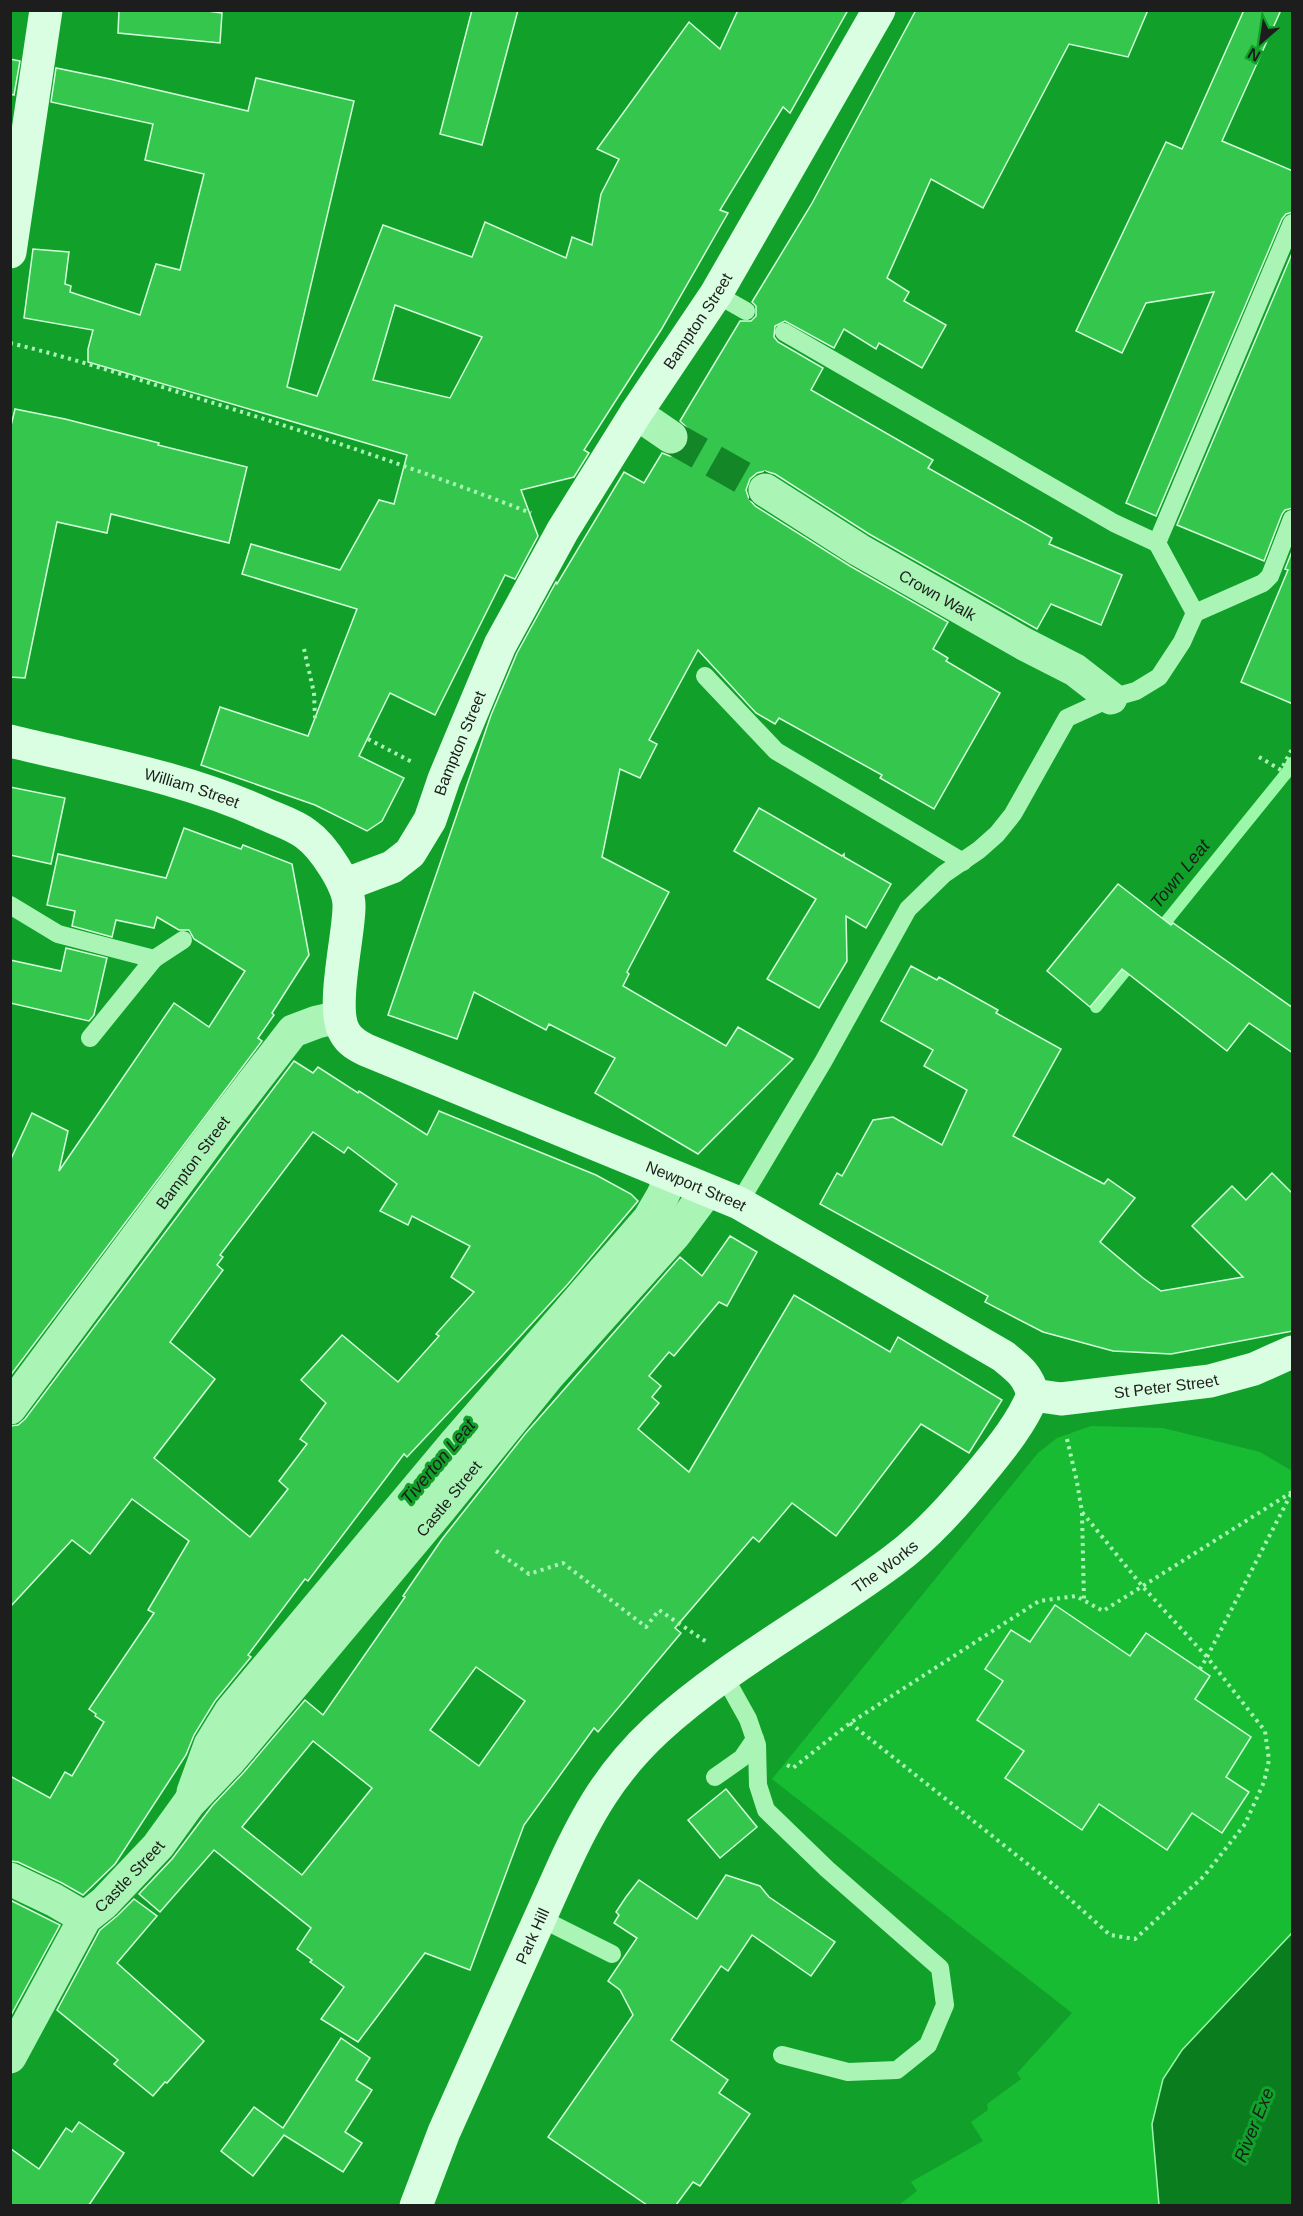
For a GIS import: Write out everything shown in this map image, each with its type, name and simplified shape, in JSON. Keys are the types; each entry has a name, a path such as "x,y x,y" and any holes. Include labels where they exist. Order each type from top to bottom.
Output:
{"street":[{"path":"10,252 46,10"},
{"name":"Bampton Street","path":"344,885 392,867 410,853 430,819 444,778 500,645 563,530 636,413 716,294 879,10"},
{"path":"636,413 671,437"},
{"name":"Crown Walk","path":"765,490 869,556 1024,644 1075,670 1111,698"},
{"name":"William Street","path":"10,741 167,778 242,804 306,833 327,856 344,885"},
{"path":"339,1017 345,933 350,906 344,885"},
{"name":"Bampton Street","path":"10,1408 221,1124 288,1038 294,1031 339,1017"},
{"name":"Newport Street","path":"339,1017 344,1032 351,1041 366,1050 739,1203 1003,1356 1024,1372 1033,1395"},
{"name":"Castle Street","path":"189,1803 210,1745 231,1711 455,1443 649,1219 663,1196 671,1176"},
{"name":"Castle Street","path":"85,1918 104,1903 158,1846 189,1803 230,1760 441,1508 547,1377 675,1234 707,1191"},
{"name":"St Peter Street","path":"1033,1395 1061,1399 1210,1380 1254,1369 1293,1352"},
{"name":"The Works","path":"696,1697 894,1560 925,1533 960,1498 996,1454 1027,1409 1033,1395"},
{"name":"Park Hill","path":"416,2205 444,2132 580,1829 601,1793 622,1765 656,1731 696,1697"},
{"path":"10,1879 85,1918 10,2057"}],"lane":[{"path":"1158,543 1293,224"},
{"path":"716,294 746,311"},
{"path":"784,332 1114,523 1158,543 1195,613"},
{"path":"739,1203 823,1062 908,909 944,874 963,862 997,834 1013,814 1067,718 1111,698 1136,691 1159,677 1182,642 1195,613 1263,583 1270,576 1293,519"},
{"path":"705,676 776,751 963,862"},
{"path":"10,905 58,934 154,959"},
{"path":"90,1038 154,959 183,940"},
{"path":"732,1670 756,1744 758,1785 766,1810 827,1869 940,1968 945,2005 928,2045 897,2070 848,2072 782,2055"},
{"path":"716,1777 742,1758 756,1744"},
{"path":"540,1918 612,1954"}],"path":[{"path":"10,344 55,354 312,433 535,514 563,530"},
{"path":"304,649 314,693 315,718"},
{"path":"368,739 444,778"},
{"path":"1259,757 1281,770 1293,748"},
{"path":"1067,1439 1082,1512 1084,1600"},
{"path":"756,1744 793,1768 850,1723 1039,1601 1076,1596 1103,1611 1293,1492"},
{"path":"1200,1669 1293,1492"},
{"path":"850,1723 1045,1878 1110,1935 1135,1939 1204,1876 1245,1824 1264,1782 1269,1760 1265,1731 1207,1657 1143,1587 1082,1512"},
{"path":"496,1551 530,1574 563,1563 646,1627 659,1610 732,1670"}],"shaded area":[{"path":"1091,1426 1163,1428 1260,1452 1292,1471 1292,1933 1182,2050 1163,2079 1152,2124 1159,2205 899,2205 917,2191 911,2182 983,2141 971,2122 988,2110 987,2104 1021,2079 1017,2073 1072,2013 772,1779 1038,1453 1057,1438"}],"water":[{"name":"River Exe","path":"1292,1933 1292,2205 1159,2205 1152,2124 1163,2079 1182,2050"}],"building":[{"path":"119,10 200,10 222,13 220,43 118,33"},
{"path":"472,10 518,10 482,145 440,134"},
{"path":"738,10 848,10 790,113 783,107 720,210 728,213 661,330 584,450 589,453 574,477 521,490 538,536 515,579 505,575 435,715 390,693 359,756 404,778 382,821 367,831 315,805 201,765 220,707 308,736 357,609 242,574 251,544 340,570 379,500 394,504 407,455 88,362 88,349 93,330 24,318 33,249 69,252 65,284 71,286 70,292 140,315 156,264 180,270 204,174 145,160 153,124 51,102 56,68 248,111 256,78 354,101 287,387 317,396 383,225 472,257 485,222 566,258 572,237 592,245 601,194 619,159 597,149 689,22 720,49","holes":["395,305 482,337 450,398 373,380"]},
{"path":"916,10 1148,10 1128,57 1069,44 983,208 931,179 887,278 909,292 904,301 946,325 922,368 879,343 876,349 844,329 834,348 785,321 775,326 774,337 778,342 823,368 811,390 933,460 928,468 1052,538 1049,544 1122,575 1101,625 1051,604 1037,629 869,534 775,474 765,471 757,473 750,479 746,490 755,506 850,566 948,622 933,649 948,658 946,661 1000,693 934,809 880,778 882,775 779,718 775,724 756,713 698,650 649,740 657,744 640,778 620,769 602,857 669,892 627,972 629,974 623,986 726,1046 738,1027 793,1059 698,1154 595,1093 615,1058 549,1024 546,1030 474,992 457,1039 388,1015 491,715 517,653 556,582 557,584 624,472 644,483 662,453 670,456 679,454 687,447 690,438 688,429 680,421 740,321 751,321 756,316 756,306 752,302 811,205"},
{"path":"1244,10 1281,10 1222,141 1293,171 1293,212 1286,214 1282,219 1156,516 1126,503 1214,292 1146,303 1122,353 1076,331 1166,142 1182,149"},
{"path":"10,59 20,61 14,95 10,94"},
{"path":"1293,251 1293,508 1285,510 1282,514 1264,561 1177,525"},
{"path":"15,409 65,419 247,467 229,543 111,514 107,533 57,522 25,678 10,677 10,430"},
{"path":"1293,549 1293,704 1241,682 1288,570 1285,569"},
{"path":"10,787 65,798 51,864 10,855"},
{"path":"759,808 842,856 844,854 844,857 891,884 866,928 846,916 847,961 819,1008 767,979 816,899 734,851"},
{"path":"184,828 241,849 243,845 292,864 309,955 258,1038 262,1041 10,1376 10,1161 32,1113 68,1131 59,1171 174,1003 209,1027 245,971 194,939 189,930 179,930 157,917 154,928 116,920 112,937 72,926 75,911 47,905 58,854 166,878"},
{"path":"1118,884 1171,925 1173,923 1293,1008 1293,1053 1249,1023 1227,1051 1122,969 1090,1007 1047,971"},
{"path":"66,948 107,958 94,1015 89,1021 10,1003 10,960 61,971"},
{"path":"911,966 937,980 939,977 998,1010 996,1013 1061,1049 1013,1136 1104,1184 1108,1179 1135,1198 1100,1242 1161,1291 1243,1277 1192,1226 1232,1186 1246,1200 1272,1173 1293,1194 1293,1331 1171,1354 1113,1351 1043,1332 985,1302 988,1296 820,1204 837,1173 842,1176 873,1120 893,1117 942,1145 967,1090 924,1066 933,1050 881,1021"},
{"path":"294,1061 313,1073 318,1067 427,1135 439,1111 596,1175 631,1194 638,1201 568,1284 503,1355 407,1457 404,1454 308,1581 305,1579 248,1655 251,1657 215,1701 194,1735 186,1755 115,1864 83,1895 18,1862 10,1861 10,1776 50,1798 65,1772 72,1776 104,1722 89,1709 154,1613 148,1610 189,1541 132,1499 90,1554 72,1540 10,1607 10,1426 18,1425 25,1419","holes":["313,1132 344,1153 348,1147 397,1184 380,1211 408,1225 412,1216 470,1246 451,1277 474,1292 436,1334 439,1336 398,1382 342,1335 301,1380 326,1403 300,1439 307,1444 279,1481 288,1489 250,1537 154,1458 215,1379 170,1342 223,1270 217,1265 223,1257 220,1255"]},
{"path":"730,1236 757,1252 727,1306 719,1302 674,1356 669,1352 649,1376 661,1386 652,1397 659,1403 638,1429 689,1472 794,1295 890,1352 898,1337 1002,1400 969,1453 921,1424 836,1536 792,1503 759,1542 753,1537 675,1628 681,1633 598,1732 594,1728 524,1825 470,1970 425,1953 358,2042 321,2019 344,1987 310,1962 312,1960 297,1949 311,1928 214,1850 160,1912 139,1894 172,1859 212,1806 305,1700 323,1715 405,1597 403,1596 442,1539 525,1434 680,1257 702,1276","holes":["476,1667 525,1701 479,1766 430,1730","313,1741 372,1788 302,1875 242,1827"]},
{"path":"1055,1605 1130,1656 1146,1633 1210,1676 1195,1699 1251,1737 1226,1777 1249,1792 1222,1833 1192,1813 1167,1850 1099,1804 1082,1830 1005,1778 1024,1751 977,1720 1003,1681 985,1669 1011,1630 1030,1642"},
{"path":"726,1789 757,1827 720,1858 688,1820"},
{"path":"726,1875 760,1886 769,1897 835,1942 811,1976 752,1935 728,1971 721,1966 671,2040 728,2080 719,2093 750,2114 700,2186 693,2182 676,2205 647,2205 548,2137 633,2015 620,1990 608,1981 637,1938 614,1923 619,1915 616,1912 626,1897 639,1880 697,1919"},
{"path":"134,1899 157,1916 117,1963 204,2041 153,2096 114,2064 118,2060 57,2010 100,1930"},
{"path":"10,1900 60,1925 10,2017"},
{"path":"341,2038 370,2058 356,2080 372,2090 345,2132 362,2143 343,2172 284,2135 253,2176 221,2151 254,2107 283,2128"},
{"path":"79,2122 124,2153 89,2205 10,2205 11,2149 39,2169 66,2128 72,2132"}],"waterway":[{"name":"Town Leat","path":"1156,934 1288,771 1292,763"},
{"name":"Town Leat","path":"1096,1007 1135,959"}],"tunnel":[{"path":"671,437 765,490"}],"water label":[{"name":"Tiverton Leat","path":"438,1462"}]}
